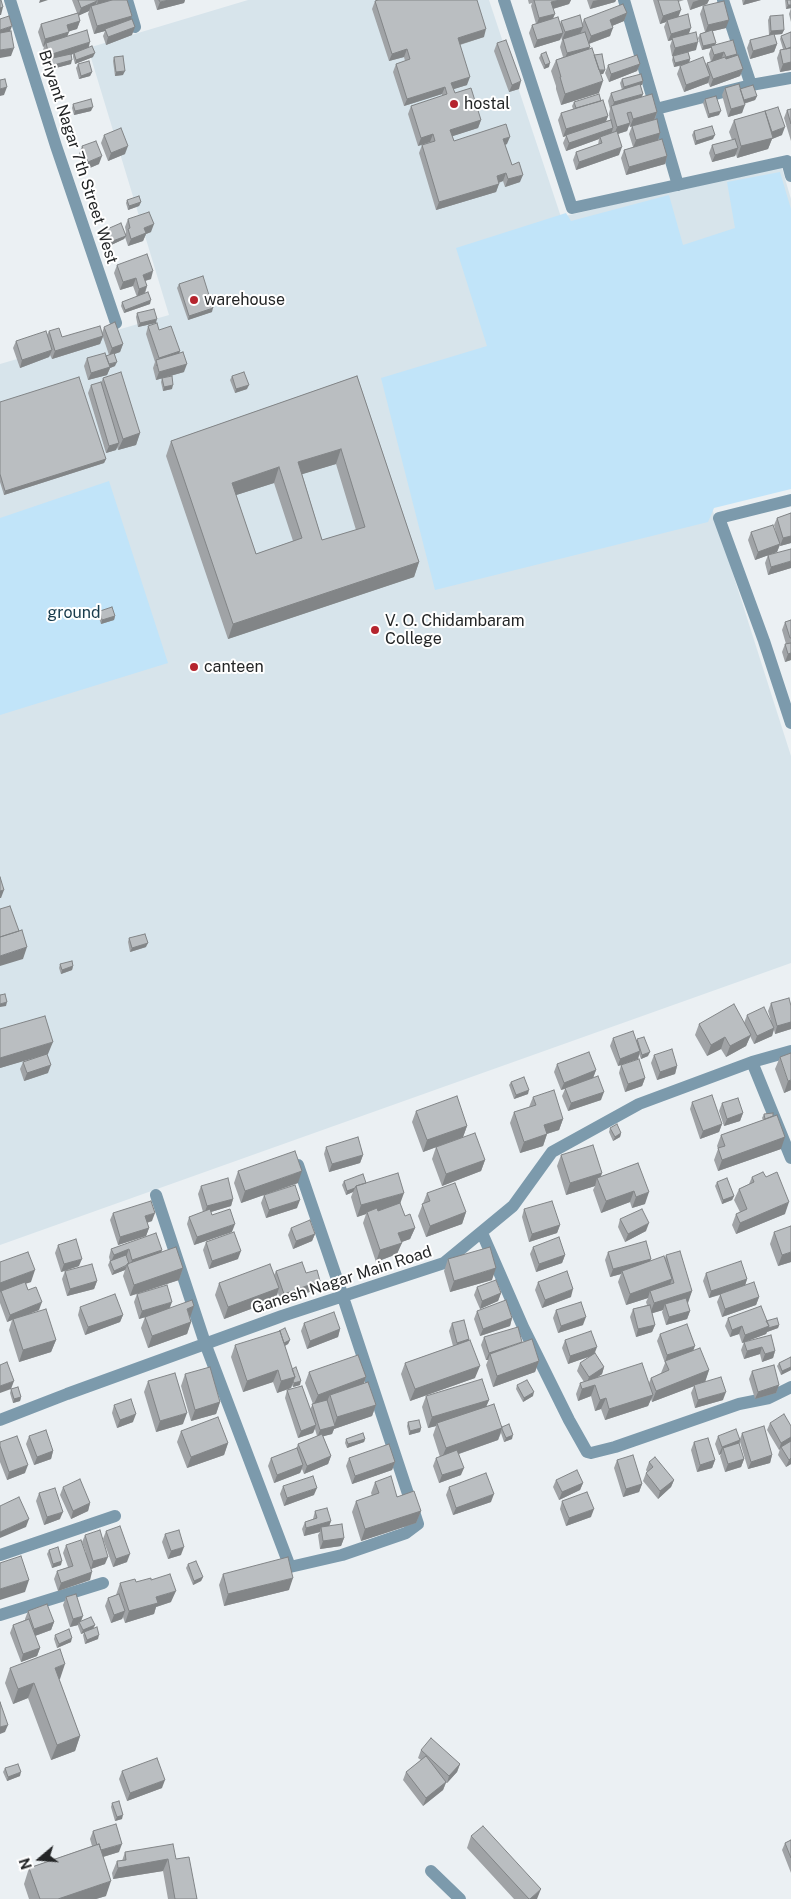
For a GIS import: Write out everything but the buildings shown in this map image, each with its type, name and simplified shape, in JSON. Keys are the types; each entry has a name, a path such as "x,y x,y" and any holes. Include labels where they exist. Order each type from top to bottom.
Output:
{"street":[{"name":"Briyant Nagar 7th Street West","path":"10,0 56,146 116,323"},
{"path":"127,0 135,27"},
{"path":"504,0 572,208 787,161 791,176"},
{"path":"624,0 678,185"},
{"path":"723,0 751,85"},
{"path":"656,109 751,85 791,78"},
{"path":"791,500 719,518 764,641 791,723"},
{"name":"Ganesh Nagar Main Road","path":"0,1420 206,1344 444,1263 513,1206 552,1152 639,1104 752,1062 791,1051"},
{"path":"752,1062 791,1158"},
{"path":"156,1195 206,1344 290,1567 342,1555 406,1533 418,1524 298,1165"},
{"path":"482,1232 523,1327 568,1420 586,1452 591,1453 615,1447 739,1404 769,1398 791,1387"},
{"path":"0,1555 115,1516"},
{"path":"0,1616 103,1583"},
{"path":"432,1871 460,1899"}],"shaded area":[{"name":"V. O. Chidambaram College","path":"248,0 489,0 561,217 781,165 791,199 791,478 711,505 791,756 791,963 0,1245 0,364 169,315 88,48"}],"green space":[{"path":"780,172 791,209 791,489 714,508 708,522 435,590 381,378 487,346 456,248 566,213 571,221 669,195 683,245 735,228 727,182"},
{"name":"ground","path":"109,481 168,663 0,715 0,518"}],"place":[{"name":"hostal","path":"454,104"},
{"name":"warehouse","path":"194,300"},
{"name":"V. O. Chidambaram College","path":"375,630"},
{"name":"canteen","path":"194,667"}]}
